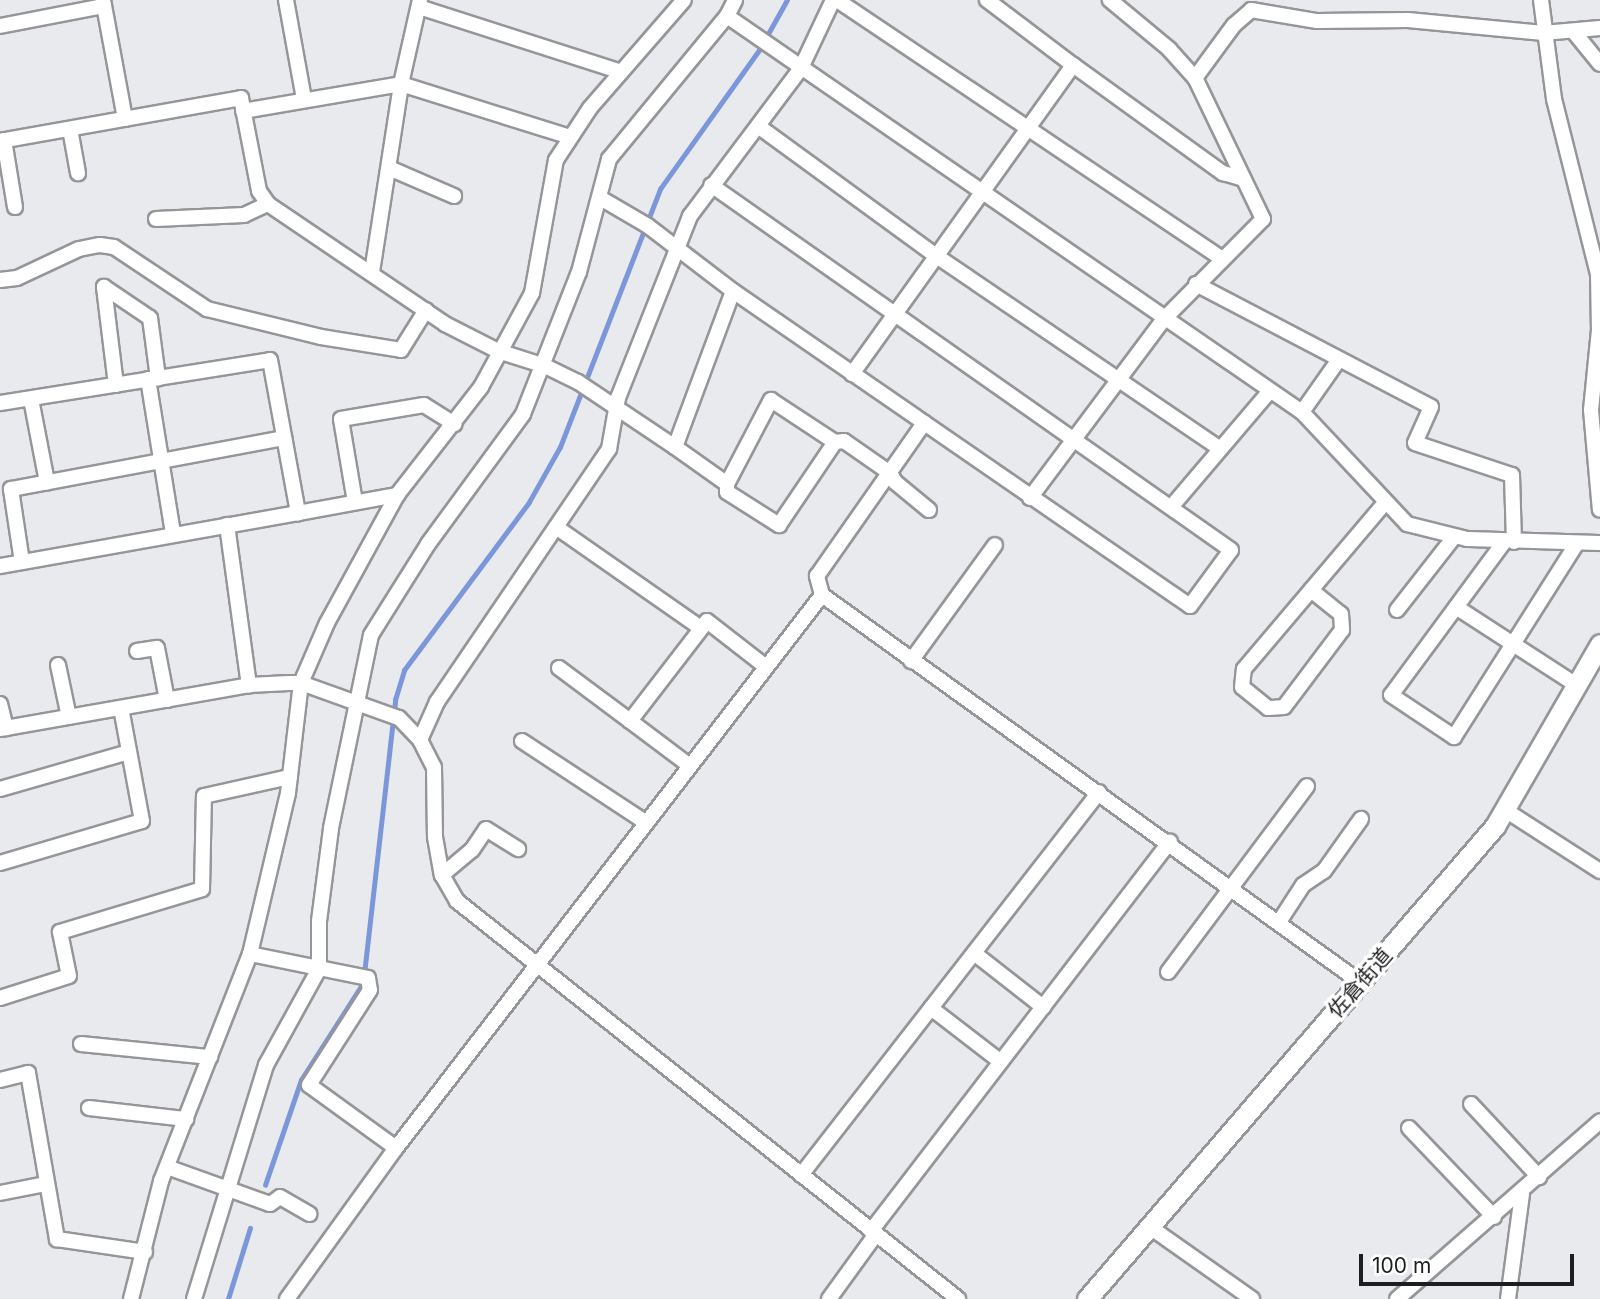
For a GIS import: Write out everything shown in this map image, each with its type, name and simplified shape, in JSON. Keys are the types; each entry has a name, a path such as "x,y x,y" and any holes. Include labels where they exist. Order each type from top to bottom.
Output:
{"main road":[{"name":"佐倉街道","path":"1087,1299 1505,810 1600,644"}],"street":[{"path":"286,0 304,99"},
{"path":"131,1299 167,1167 250,954 290,777 301,683 327,623 397,495 481,387 498,351 532,293 556,160 621,72 684,0"},
{"path":"194,1299 266,1065 319,969 319,921 331,828 371,635 428,544 523,414 545,366 602,198 609,159 727,16 735,0"},
{"path":"420,740 437,702 609,449 616,408 677,247 710,185 758,127 801,68 835,0 1031,128 1222,258"},
{"path":"987,0 1223,173 1241,178"},
{"path":"1030,498 1117,378 1163,320 1263,219 1195,78 1168,49 1110,0"},
{"path":"1238,0 1251,10 1317,21 1408,20 1544,33 1600,29"},
{"path":"1541,0 1544,33 1564,146 1598,274 1599,330 1591,410 1600,510"},
{"path":"0,26 104,3 125,118"},
{"path":"372,272 401,84 420,4 621,72"},
{"path":"1195,78 1234,25 1251,10"},
{"path":"727,16 1163,320 1303,412 1407,524 1454,537 1576,545 1600,543"},
{"path":"1574,32 1600,64"},
{"path":"852,374 892,313 1031,128 1073,65"},
{"path":"243,111 401,84 570,138"},
{"path":"15,207 2,141 241,98 259,191 268,204 426,310 498,351 545,366 583,386 727,484"},
{"path":"758,127 935,254 1219,448"},
{"path":"70,129 78,173"},
{"path":"389,168 454,196"},
{"path":"602,198 644,223 733,291 1190,606 1231,550 1172,506 710,185"},
{"path":"156,219 244,215 268,204"},
{"path":"0,280 17,278 79,249 100,245 114,247 207,309 321,337 401,350 426,310"},
{"path":"1196,284 1338,361 1431,407 1415,443 1512,475 1509,542 1456,607 1391,695 1454,737 1576,545"},
{"path":"116,385 104,287 150,318 161,459 173,534"},
{"path":"675,447 733,291"},
{"path":"0,402 270,360 298,513"},
{"path":"1303,412 1338,361"},
{"path":"1172,506 1270,391"},
{"path":"31,399 47,482"},
{"path":"835,442 779,525 727,492 727,484 771,400 835,442 844,442 890,473 894,482 929,510"},
{"path":"355,502 341,419 424,405 454,424"},
{"path":"924,424 817,576 822,595 1232,886 1360,982"},
{"path":"22,562 11,489 284,438"},
{"path":"0,566 397,495"},
{"path":"1311,590 1341,614 1342,630 1284,707 1268,708 1242,687 1244,669 1311,590 1385,503"},
{"path":"227,525 249,685"},
{"path":"556,527 701,628"},
{"path":"1397,610 1454,537"},
{"path":"912,661 995,545"},
{"path":"287,1299 396,1149 822,595"},
{"path":"1456,607 1578,686"},
{"path":"630,720 707,621 766,667"},
{"path":"137,651 157,648 167,700"},
{"path":"58,665 69,717"},
{"path":"559,668 690,766"},
{"path":"0,704 3,729 249,685 301,683 357,706 394,715 420,740 434,767 435,837 442,875 457,901 536,968 958,1299"},
{"path":"0,863 142,821 121,708"},
{"path":"522,741 647,823"},
{"path":"0,789 129,752"},
{"path":"0,998 69,976 60,932 202,890 204,796 290,777"},
{"path":"1168,972 1307,786"},
{"path":"801,1175 1099,792"},
{"path":"1505,810 1600,872"},
{"path":"1279,922 1303,885 1324,871 1361,819"},
{"path":"442,875 472,850 486,829 518,849"},
{"path":"829,1299 874,1232 1170,842"},
{"path":"974,953 1043,1007"},
{"path":"250,954 364,977 370,990 309,1085 396,1149"},
{"path":"931,1008 1001,1062"},
{"path":"81,1044 210,1057"},
{"path":"0,1080 28,1073 57,1239 145,1252"},
{"path":"1471,1104 1539,1177"},
{"path":"89,1108 186,1119"},
{"path":"1397,1299 1522,1194 1600,1121"},
{"path":"1409,1128 1494,1217"},
{"path":"167,1167 270,1204 280,1197 310,1214"},
{"path":"0,1192 46,1184"},
{"path":"1508,1299 1522,1194"},
{"path":"1150,1227 1252,1299"}],"waterway":[{"path":"364,974 395,700 404,670 529,502 560,447 660,189 759,50 787,0"},
{"path":"265,1185 301,1080 363,983"},
{"path":"228,1299 250,1228"}]}
